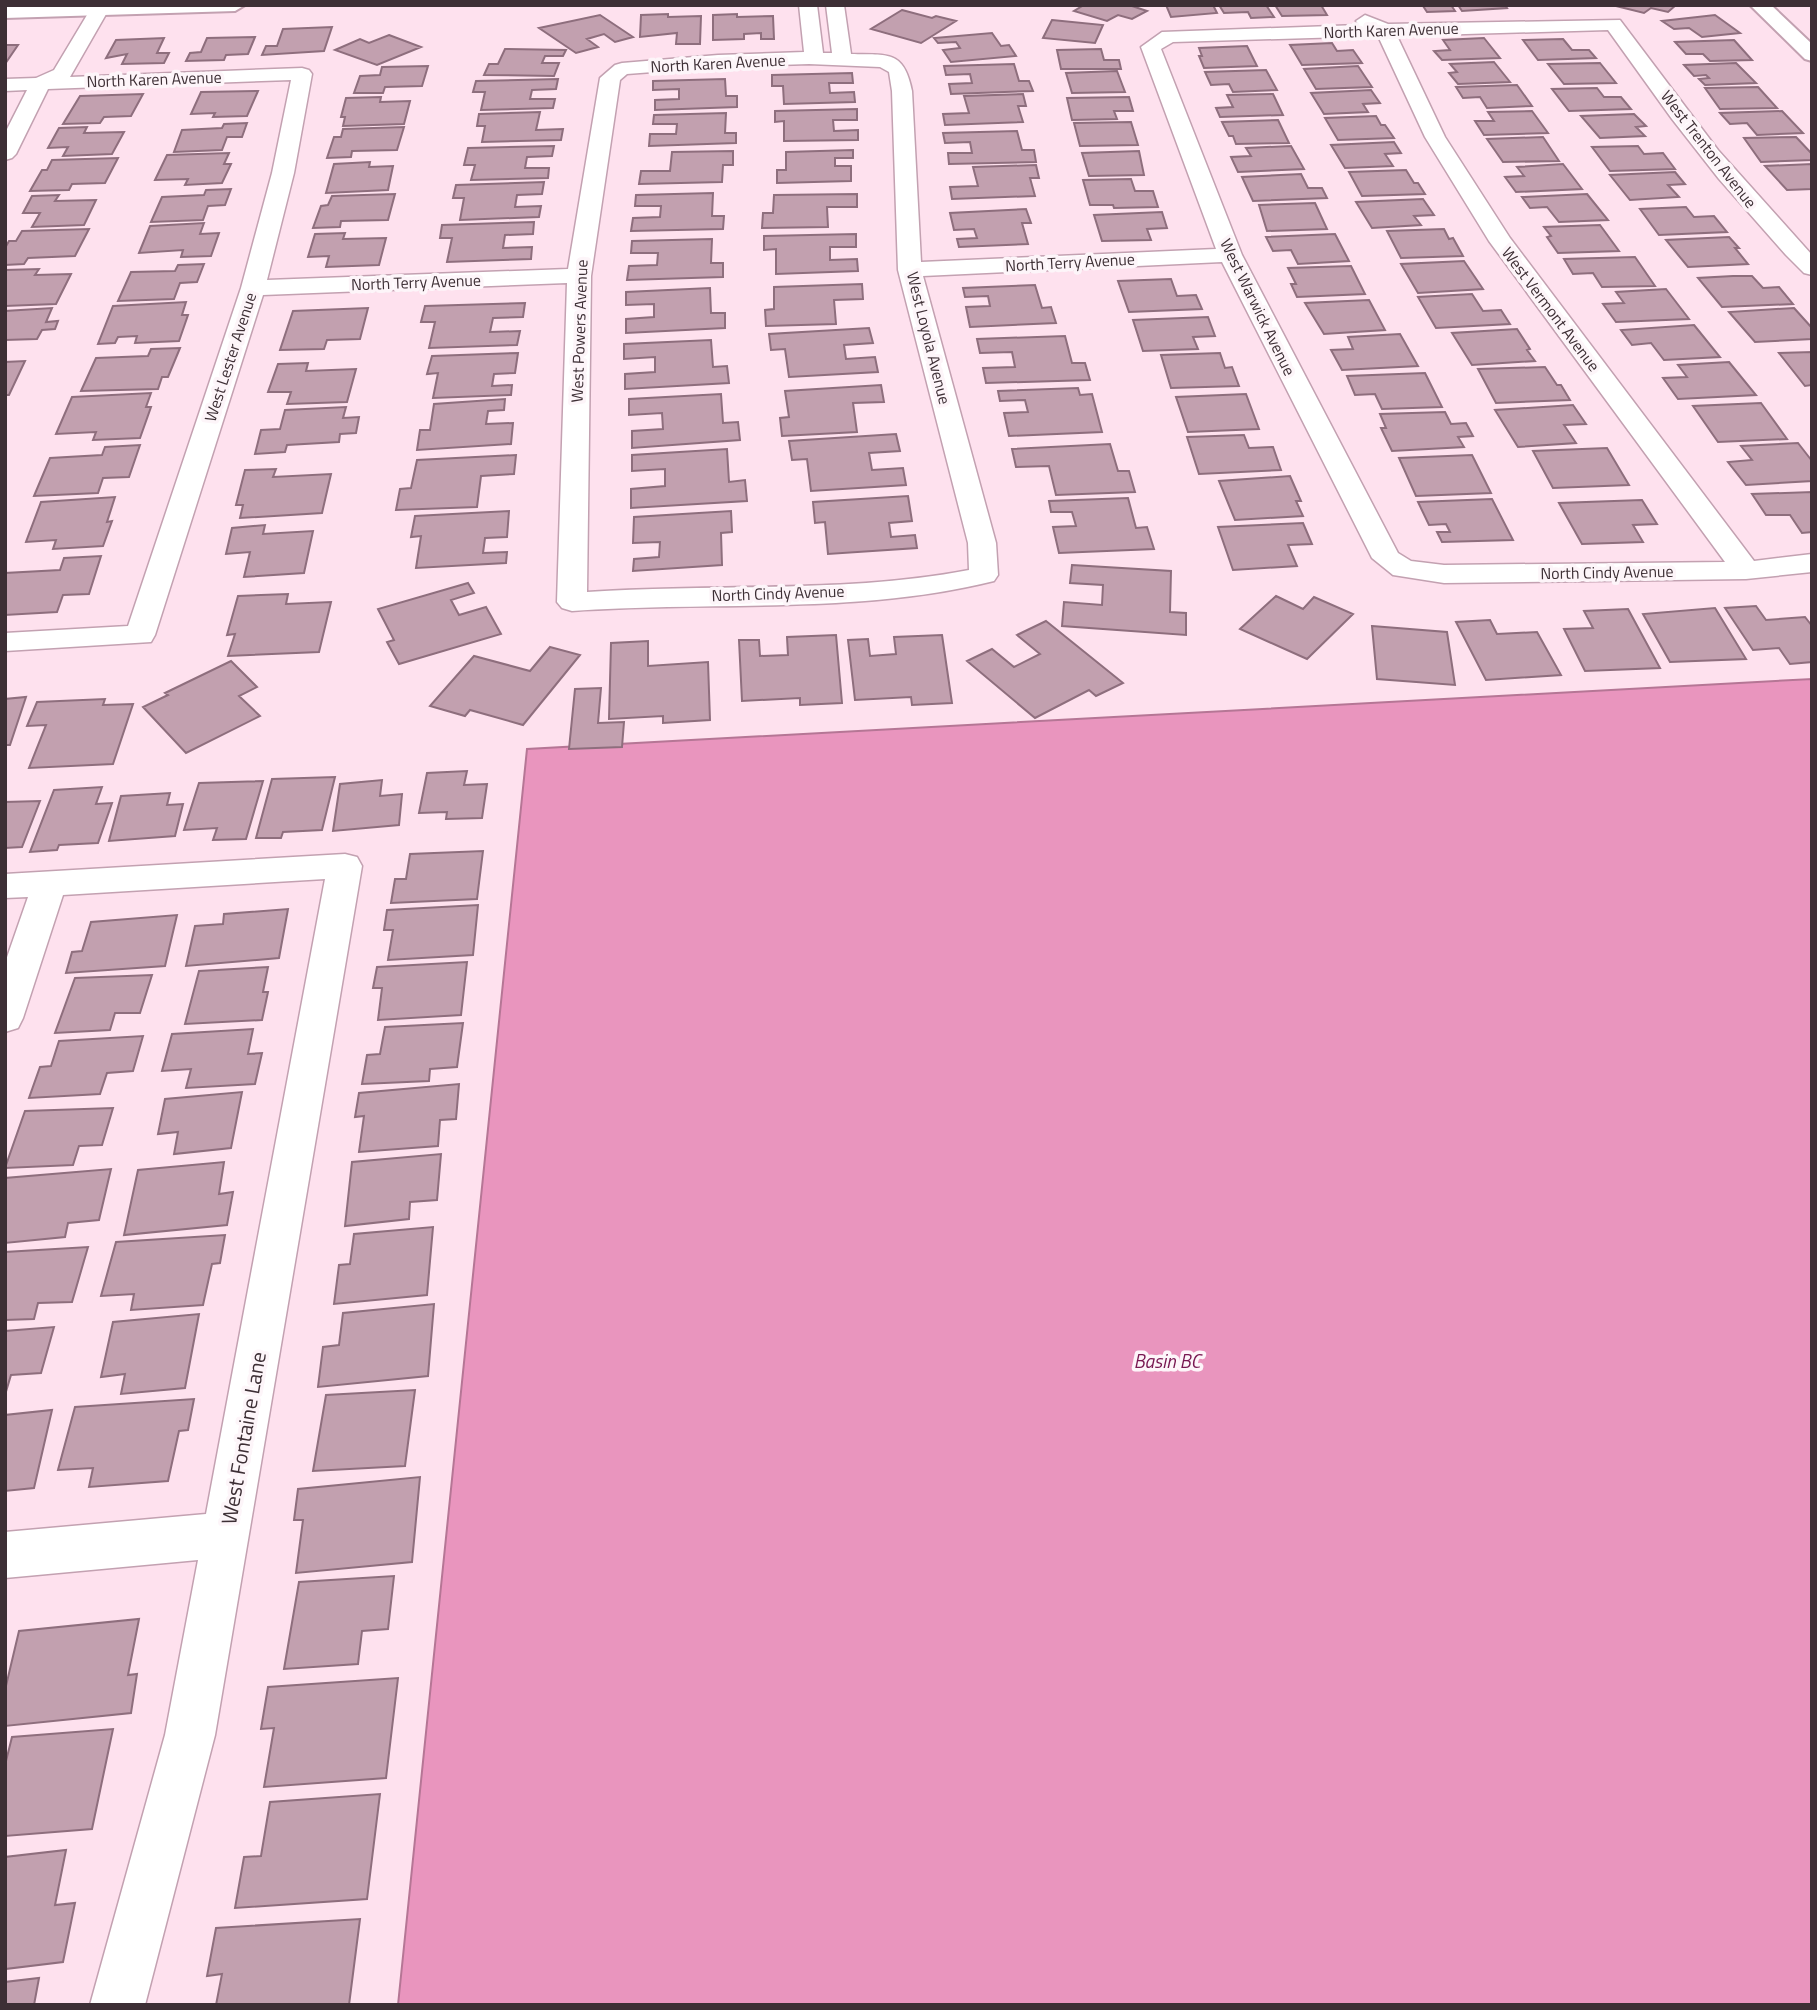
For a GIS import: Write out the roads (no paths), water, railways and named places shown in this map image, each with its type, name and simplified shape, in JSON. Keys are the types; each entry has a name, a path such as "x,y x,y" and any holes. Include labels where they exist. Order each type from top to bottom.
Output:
{"street":[{"path":"16,10 235,5"},
{"path":"808,5 814,58"},
{"path":"835,5 842,59"},
{"path":"1354,5 1364,21 1386,21"},
{"path":"1760,5 1812,55"},
{"path":"5,154 41,73 62,74 100,9"},
{"path":"60,31 72,10"},
{"name":"North Karen Avenue","path":"1169,36 1386,21 1613,24"},
{"name":"West Vermont Avenue","path":"1386,21 1434,138 1500,241 1746,570"},
{"name":"West Trenton Avenue","path":"1613,24 1628,40 1679,114 1766,223 1812,268"},
{"name":"West Warwick Avenue","path":"1169,36 1151,47 1230,255 1385,558 1403,569"},
{"name":"North Karen Avenue","path":"622,69 718,61 814,58 885,61"},
{"name":"West Loyola Avenue","path":"885,61 898,69 902,91 911,270 982,543 984,575"},
{"name":"West Powers Avenue","path":"572,602 579,276 610,78 622,69"},
{"name":"North Karen Avenue","path":"5,85 41,73 302,74"},
{"name":"West Lester Avenue","path":"5,642 140,635 253,288 282,173 302,74"},
{"name":"North Terry Avenue","path":"911,270 1230,255"},
{"name":"North Terry Avenue","path":"253,288 579,276"},
{"name":"North Cindy Avenue","path":"1403,569 1444,574 1746,570 1812,563"},
{"name":"North Cindy Avenue","path":"572,602 648,596 784,595 889,589 942,585 984,575"},
{"name":"West Fontaine Lane","path":"50,883 345,866 190,1735 117,2005"},
{"path":"5,886 50,883 5,1018"},
{"path":"5,1555 226,1535"}],"water":[{"name":"Basin BC","path":"1812,679 1812,2005 398,2005 527,749"}]}
